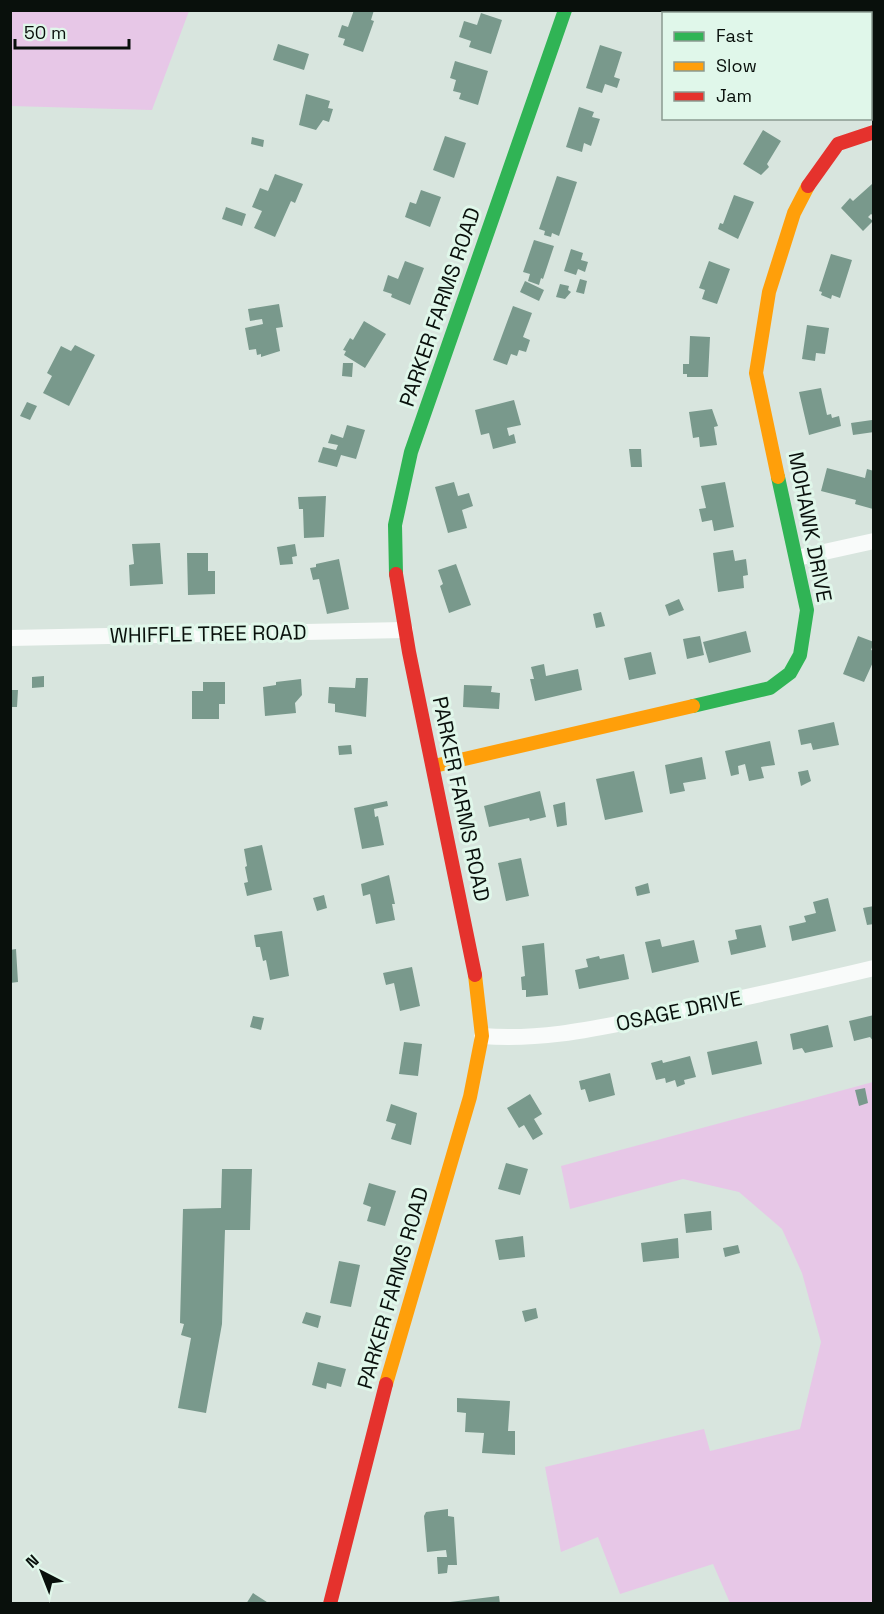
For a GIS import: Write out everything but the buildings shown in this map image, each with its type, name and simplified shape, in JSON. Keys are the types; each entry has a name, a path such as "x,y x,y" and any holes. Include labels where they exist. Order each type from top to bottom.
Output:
{"street":[{"name":"PARKER FARMS ROAD","path":"330,1604 387,1378 470,1097 482,1036 476,981 405,630 394,547 395,525 405,474 565,10"},
{"name":"MOHAWK DRIVE","path":"434,766 770,688 790,677 804,645 807,610 756,373 769,292 794,213 813,176 838,144 873,132"},
{"path":"797,558 873,541"},
{"name":"WHIFFLE TREE ROAD","path":"10,638 405,630"},
{"name":"OSAGE DRIVE","path":"482,1036 530,1039 564,1035 751,997 873,968"}],"shaded area":[{"path":"11,10 189,11 152,110 11,106"},
{"path":"873,1082 873,1603 730,1603 713,1564 620,1594 598,1537 561,1552 545,1467 704,1429 710,1451 800,1429 821,1342 802,1273 782,1229 739,1192 683,1179 570,1209 561,1166"}],"traffic: fast":[{"path":"396,574 395,525 411,452 565,10"},
{"path":"693,706 770,688 790,673 800,655 807,610 778,477"}],"traffic: slow":[{"path":"778,477 756,373 769,292 794,213 808,186"},
{"path":"434,766 693,706"},
{"path":"386,1384 470,1097 482,1036 475,975"}],"traffic: jam":[{"path":"808,186 838,144 874,132"},
{"path":"396,574 409,652 475,975"},
{"path":"330,1604 386,1384"}]}
